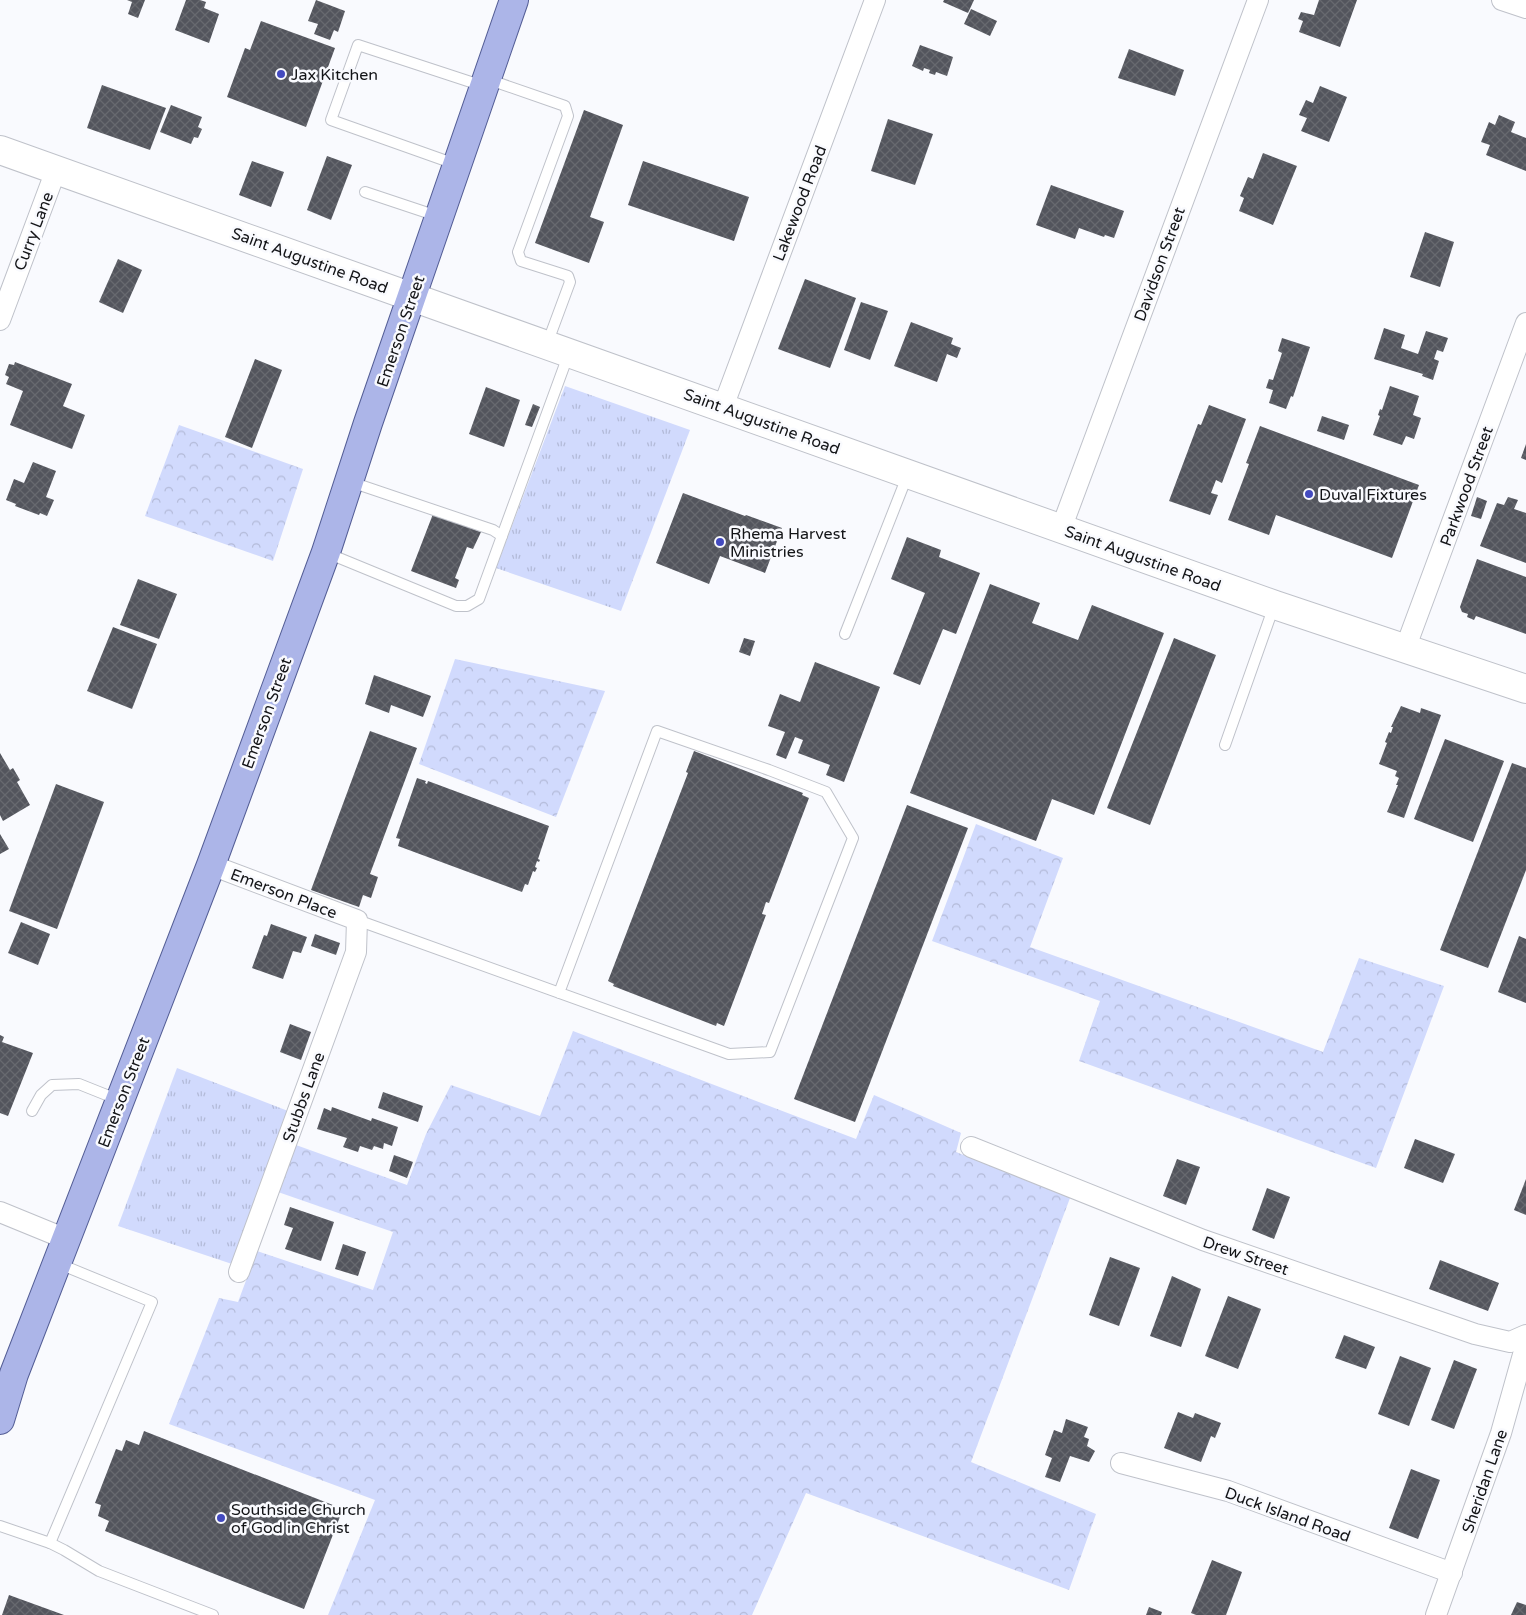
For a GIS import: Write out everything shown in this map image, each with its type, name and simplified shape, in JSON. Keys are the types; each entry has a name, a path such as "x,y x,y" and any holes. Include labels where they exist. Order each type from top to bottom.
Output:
{"main road":[{"name":"Emerson Street","path":"0,1420 14,1374 211,865 326,552 514,0"},
{"name":"Saint Augustine Road","path":"0,150 1274,605 1526,688"}],"street":[{"name":"Lakewood Road","path":"723,407 875,0"},
{"name":"Davidson Street","path":"1061,529 1258,0"},
{"path":"1502,0 1526,8"},
{"name":"Curry Lane","path":"0,320 56,170"},
{"name":"Parkwood Street","path":"1405,649 1526,323"},
{"name":"Emerson Place","path":"211,865 357,920"},
{"name":"Stubbs Lane","path":"239,1272 356,952 357,920"},
{"name":"Drew Street","path":"971,1147 1203,1240 1475,1334 1510,1342 1526,1335"},
{"path":"0,1212 62,1251"},
{"name":"Sheridan Lane","path":"1436,1615 1501,1433 1526,1344"},
{"name":"Duck Island Road","path":"1121,1463 1228,1491 1452,1573"}],"lane":[{"path":"326,552 456,606 467,606 479,599 502,536 558,349 570,282 568,276 522,261 518,252 568,116 565,106 358,45 331,120 457,165"},
{"path":"364,192 439,217"},
{"path":"845,634 908,474"},
{"path":"349,481 493,530 502,536"},
{"path":"1225,745 1274,605"},
{"path":"357,920 559,993 729,1054 770,1052 853,838 826,792 657,731 559,993"},
{"path":"32,1111 41,1095 52,1085 78,1084 120,1100"},
{"path":"50,1543 152,1302 62,1251"},
{"path":"0,1526 50,1543 99,1571 213,1615"}],"green space":[{"path":"565,386 690,430 621,611 496,568"},
{"path":"179,425 303,469 273,561 145,516"},
{"path":"455,659 605,691 556,817 419,764"},
{"path":"976,824 1063,858 1030,947 1323,1052 1359,958 1444,986 1376,1168 1079,1061 1100,1001 932,941"},
{"path":"573,1031 856,1139 874,1095 961,1133 956,1152 1070,1198 971,1462 1096,1514 1069,1590 806,1493 752,1615 328,1615 375,1500 169,1424 219,1298 238,1302 257,1251 373,1290 393,1232 278,1192 296,1145 407,1185 426,1134 451,1085 540,1116"},
{"path":"177,1068 288,1111 232,1264 118,1226"}],"building":[{"path":"127,0 145,0 138,18 128,14 132,2"},
{"path":"186,0 206,2 204,8 219,14 209,43 175,30"},
{"path":"316,0 345,11 338,32 334,30 330,40 314,34 318,24 308,21"},
{"path":"944,0 974,0 968,13 943,2"},
{"path":"1319,0 1357,0 1340,47 1299,32 1303,21 1298,19 1301,12 1314,15"},
{"path":"971,9 997,21 990,36 964,24"},
{"name":"Jax Kitchen","path":"261,21 335,48 306,127 227,97 245,48 250,50"},
{"path":"920,45 953,57 947,76 936,72 935,75 929,73 930,70 924,68 923,71 912,66"},
{"path":"1129,49 1184,70 1175,96 1118,78"},
{"path":"102,85 166,108 150,150 87,128"},
{"path":"1320,86 1347,97 1329,142 1301,131 1307,118 1299,115 1306,100 1313,103"},
{"path":"171,105 202,117 198,127 202,129 198,138 194,137 191,144 160,132"},
{"path":"584,110 623,125 590,217 604,222 589,263 535,243"},
{"path":"1499,115 1515,122 1511,132 1526,138 1526,171 1486,155 1490,145 1481,142 1489,122 1495,125"},
{"path":"888,119 933,134 915,185 871,171"},
{"path":"1263,153 1297,166 1273,225 1239,211 1244,198 1240,196 1248,177 1253,179"},
{"path":"327,156 352,165 331,220 307,210"},
{"path":"252,161 284,172 271,207 239,195"},
{"path":"643,161 749,197 734,241 628,205"},
{"path":"1051,185 1124,211 1114,238 1105,235 1104,237 1079,228 1075,239 1036,225"},
{"path":"1425,232 1454,242 1440,287 1410,277"},
{"path":"118,259 142,270 123,313 99,302"},
{"path":"805,279 856,298 830,368 778,349"},
{"path":"861,302 888,311 870,360 844,350"},
{"path":"911,322 953,338 951,344 961,348 957,358 947,354 937,382 894,366"},
{"path":"1384,328 1405,335 1401,348 1418,354 1426,331 1448,338 1443,352 1437,350 1434,359 1439,361 1433,380 1422,376 1423,374 1374,359"},
{"path":"1282,338 1310,347 1293,397 1291,396 1286,409 1269,403 1273,390 1266,388 1269,379 1273,380 1282,353 1278,351"},
{"path":"255,359 282,370 252,448 225,437"},
{"path":"15,362 72,384 63,406 85,415 72,449 10,425 23,391 6,384 9,377 5,375 9,364 14,365"},
{"path":"1390,386 1419,396 1413,415 1421,418 1414,439 1406,436 1402,445 1373,435 1380,416 1378,415 1380,409 1382,410"},
{"path":"486,387 520,400 504,447 469,434"},
{"path":"533,404 540,407 532,427 525,425"},
{"path":"1209,405 1246,419 1222,483 1216,480 1211,493 1218,495 1210,515 1169,501 1198,424 1201,425"},
{"path":"1322,416 1349,425 1344,440 1317,431"},
{"path":"1260,426 1419,485 1392,558 1276,515 1269,535 1228,520 1249,464 1246,463"},
{"path":"1526,444 1526,460 1521,458"},
{"path":"33,462 56,471 46,497 54,500 47,516 15,506 16,504 6,500 14,479 24,483"},
{"name":"Rhema Harvest Ministries","path":"683,493 782,528 765,573 720,556 709,584 656,563"},
{"path":"1477,497 1487,501 1481,519 1471,516"},
{"path":"1508,497 1518,500 1514,509 1526,513 1526,563 1480,546 1497,503 1504,505"},
{"path":"433,514 481,532 473,549 467,547 455,578 459,580 456,588 411,571"},
{"path":"907,537 941,550 939,557 980,573 956,634 943,629 920,685 893,674 925,593 891,579"},
{"path":"1477,559 1526,577 1526,634 1476,616 1474,620 1467,617 1468,614 1462,612 1460,607"},
{"path":"138,579 177,594 159,639 120,625"},
{"path":"990,584 1040,603 1032,623 1078,640 1092,605 1164,633 1094,815 1052,799 1036,841 910,793"},
{"path":"113,627 157,644 132,709 87,691"},
{"path":"744,638 755,641 750,656 739,652"},
{"path":"1174,638 1216,655 1150,825 1107,808"},
{"path":"815,662 880,687 844,782 826,775 830,765 798,753 803,740 795,737 786,759 776,755 785,732 768,726 780,694 800,702"},
{"path":"374,675 431,696 423,717 391,705 389,713 365,704"},
{"path":"1401,706 1420,713 1421,708 1441,715 1404,818 1387,812 1398,785 1396,785 1399,778 1395,776 1397,771 1379,764 1387,743 1385,742 1389,732 1391,733 1393,727 1391,727"},
{"path":"370,731 417,748 370,874 378,877 371,898 363,895 359,907 311,890"},
{"path":"1445,739 1504,761 1473,842 1414,819"},
{"path":"694,751 803,793 802,795 809,798 769,903 766,902 762,914 766,915 724,1026 717,1023 716,1026 613,986 614,984 608,981 688,773 686,772"},
{"path":"0,753 10,770 13,768 20,780 17,782 30,805 3,821 0,815"},
{"path":"1512,763 1526,768 1526,870 1488,968 1440,950"},
{"path":"417,778 426,781 425,783 427,784 428,781 549,826 538,859 540,860 539,862 537,861 535,867 537,868 535,872 533,871 528,885 525,884 522,892 398,846 400,839 396,838"},
{"path":"56,784 104,802 57,929 9,911"},
{"path":"907,805 968,828 855,1122 794,1099"},
{"path":"0,834 9,849 0,854"},
{"path":"21,922 50,934 38,965 8,953"},
{"path":"271,924 307,937 301,953 293,951 283,979 252,968 264,935 267,936"},
{"path":"315,934 340,943 336,955 311,946"},
{"path":"1519,936 1526,939 1526,1003 1498,992"},
{"path":"290,1024 311,1032 301,1060 280,1052"},
{"path":"0,1035 4,1037 2,1042 33,1053 8,1116 0,1113"},
{"path":"383,1092 423,1106 418,1122 378,1108"},
{"path":"332,1107 371,1121 372,1118 398,1127 392,1146 384,1143 383,1149 374,1146 372,1150 360,1146 358,1152 343,1147 347,1138 317,1129 324,1108 331,1111"},
{"path":"1415,1139 1455,1154 1443,1183 1404,1168"},
{"path":"394,1155 413,1162 407,1178 389,1171"},
{"path":"1177,1159 1200,1167 1186,1205 1163,1196"},
{"path":"1526,1179 1526,1215 1514,1210"},
{"path":"1267,1188 1290,1197 1274,1239 1252,1230"},
{"path":"290,1207 334,1222 321,1261 285,1249 293,1228 284,1225"},
{"path":"343,1244 366,1252 358,1276 335,1269"},
{"path":"1110,1257 1140,1268 1119,1326 1089,1315"},
{"path":"1440,1260 1499,1283 1488,1311 1429,1289"},
{"path":"1172,1276 1201,1289 1181,1347 1150,1336"},
{"path":"1228,1296 1261,1309 1238,1369 1205,1356"},
{"path":"1344,1335 1375,1347 1366,1369 1335,1358"},
{"path":"1400,1356 1431,1368 1409,1426 1378,1414"},
{"path":"1454,1360 1477,1369 1454,1429 1431,1420"},
{"path":"1178,1412 1193,1418 1195,1413 1221,1423 1215,1438 1211,1436 1201,1462 1164,1448"},
{"path":"1066,1419 1088,1427 1084,1437 1089,1439 1087,1446 1095,1451 1089,1462 1070,1456 1060,1482 1045,1477 1052,1458 1045,1455 1054,1430 1062,1433"},
{"name":"Southside Church of God in Christ","path":"144,1431 343,1509 304,1609 105,1531 109,1521 98,1516 101,1505 95,1503 116,1449 122,1451 126,1440 139,1445"},
{"path":"1411,1469 1440,1480 1418,1539 1389,1528"},
{"path":"1212,1560 1242,1572 1226,1615 1196,1615 1191,1613"},
{"path":"9,1595 64,1615 2,1615"},
{"path":"1517,1602 1526,1605 1526,1615 1511,1615"},
{"path":"1149,1607 1162,1612 1161,1615 1146,1615"}],"place":[{"name":"Jax Kitchen","path":"281,74"},
{"name":"Duval Fixtures","path":"1309,494"},
{"name":"Rhema Harvest Ministries","path":"720,542"},
{"name":"Southside Church of God in Christ","path":"221,1518"}]}
